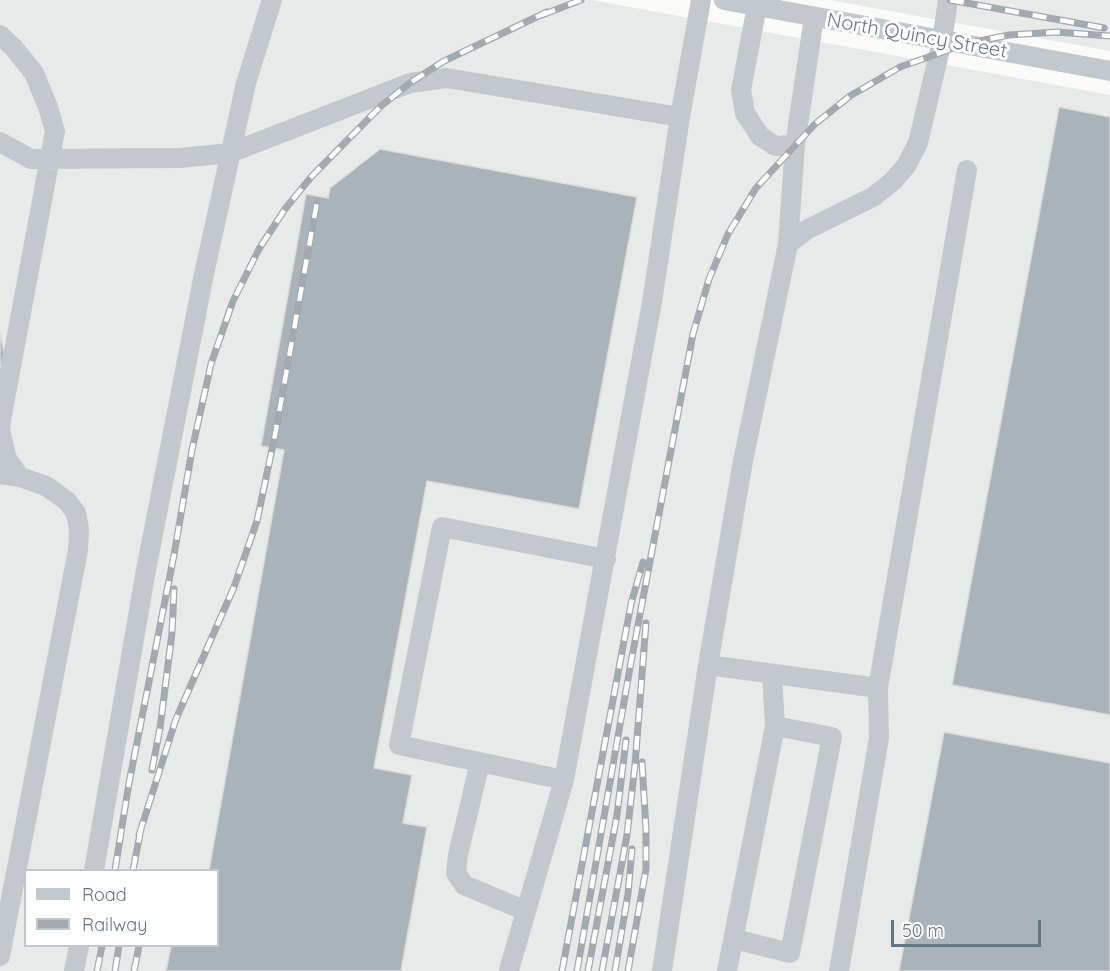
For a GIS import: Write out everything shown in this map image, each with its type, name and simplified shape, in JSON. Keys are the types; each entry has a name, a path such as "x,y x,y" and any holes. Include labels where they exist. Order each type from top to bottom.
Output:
{"street":[{"path":"94,869 169,445 246,83 272,0"},
{"path":"508,970 564,780 652,302 680,117 701,0"},
{"name":"North Quincy Street","path":"724,0 1110,71"},
{"path":"788,244 808,229 873,197 893,181 906,166 918,143 942,41 948,0"},
{"path":"757,6 741,90 746,113 760,136 775,147 795,145"},
{"path":"662,971 708,665 743,461 788,244 795,145 813,17"},
{"path":"0,35 34,73 55,131 1,417 0,429 7,459 20,477"},
{"path":"0,142 31,159 180,158 230,153 410,83 447,78 680,117"},
{"path":"839,971 879,738 878,688 968,170"},
{"path":"0,474 20,477 46,486 67,501 76,513 79,529 78,550 0,956"},
{"path":"564,780 399,746 442,527 606,559"},
{"path":"708,665 878,688"},
{"path":"728,971 775,726 772,674"},
{"path":"734,939 790,953 832,737 775,726"},
{"path":"480,762 458,855 456,873 464,885 526,911"},
{"path":"74,971 79,947"}],"shaded area":[{"path":"0,0 592,0 1110,95 1110,971 0,971"},
{"path":"830,0 1110,0 1110,51 895,12"}],"building":[{"path":"1059,107 1110,117 1110,715 952,685"},
{"path":"380,149 637,197 579,509 427,481 374,768 412,775 403,823 427,827 401,971 166,971 171,947 219,947 219,869 209,869 284,450 261,446 306,194 328,198 330,188"},
{"path":"0,330 4,354 0,373"},
{"path":"944,732 1110,763 1110,971 899,971"}],"railway":[{"path":"542,15 581,0"},
{"path":"950,0 1104,28"},
{"path":"115,869 129,783 174,555 192,450 211,364 233,301 259,249 285,209 312,176 381,106 410,83 444,61 547,12"},
{"path":"577,971 631,662 693,334 709,279 728,234 756,188 815,124 850,96 900,67 965,44 1009,35 1057,32 1110,36"},
{"path":"139,835 176,719 234,587 257,521 317,202"},
{"path":"562,971 631,604 643,562"},
{"path":"152,770 160,728 172,633 174,589"},
{"path":"602,971 627,835 646,623"},
{"path":"588,971 617,815 626,740"},
{"path":"628,971 646,869 642,762"},
{"path":"133,869 141,829"},
{"path":"615,971 628,894 632,849"},
{"path":"97,971 102,947"},
{"path":"115,971 119,947"},
{"path":"134,971 139,947"}]}
